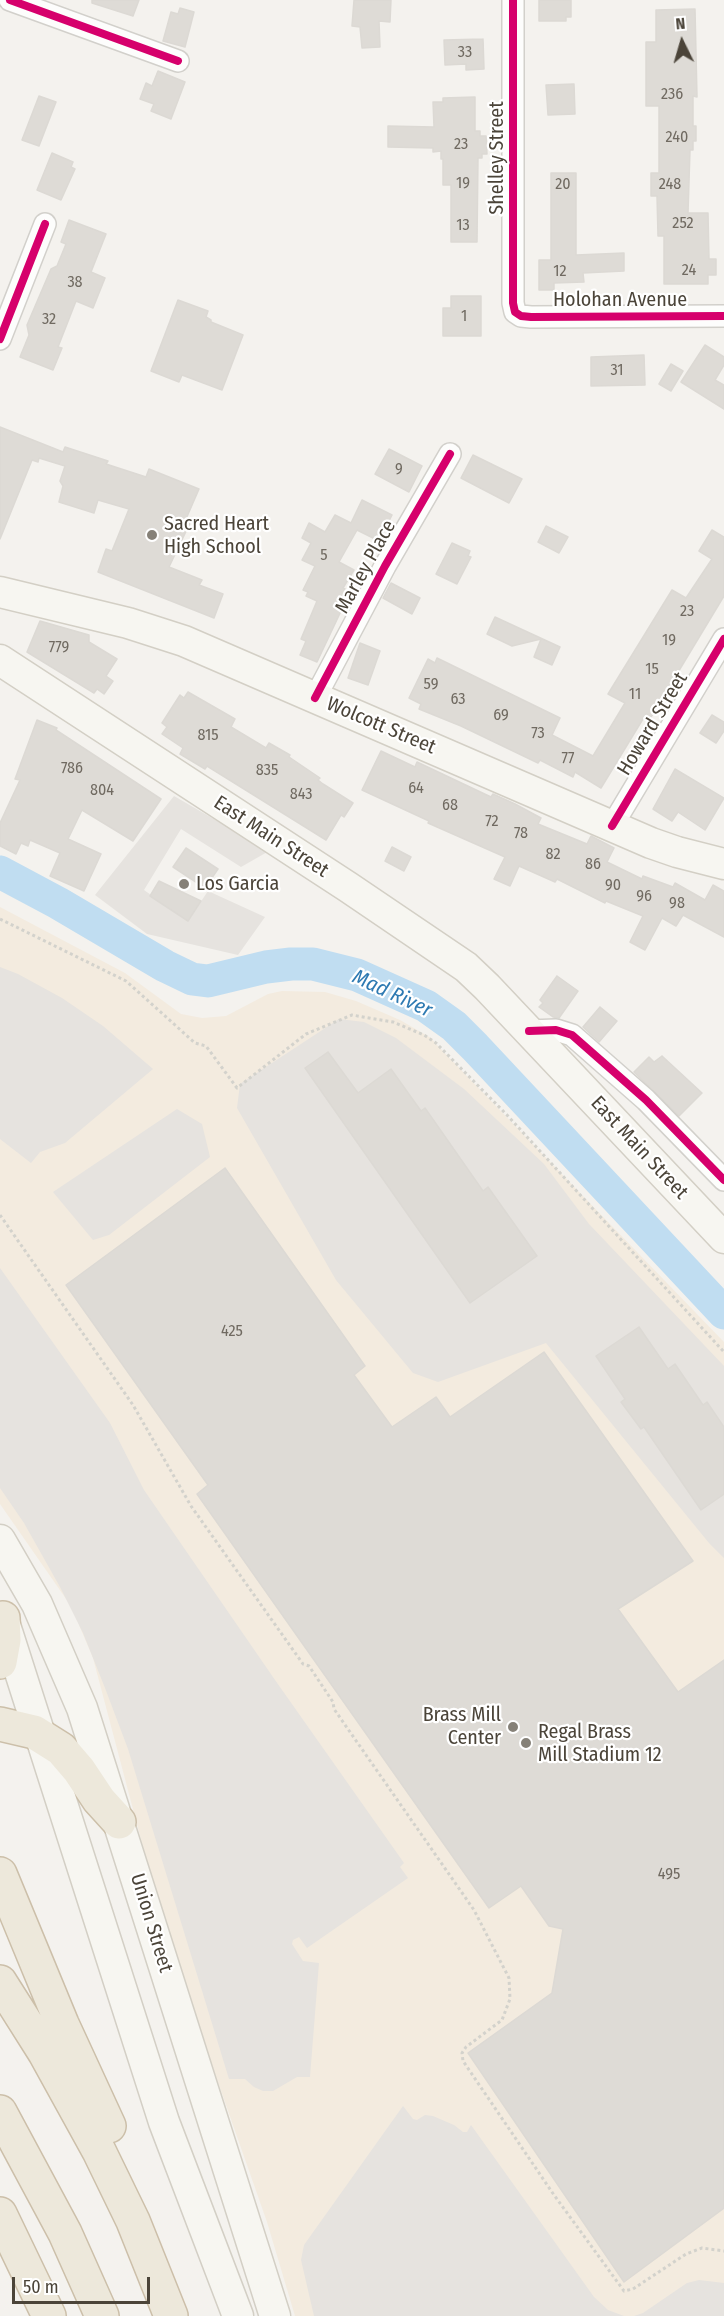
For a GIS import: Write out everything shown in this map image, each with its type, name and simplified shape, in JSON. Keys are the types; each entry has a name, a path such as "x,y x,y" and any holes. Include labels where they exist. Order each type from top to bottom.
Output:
{"highway":[{"path":"0,1662 4,1640 1,1614"},
{"path":"0,1724 27,1729 61,1749 72,1760 99,1800 119,1822"},
{"path":"0,1874 62,2024 115,2139 120,2159 119,2192"},
{"path":"0,1982 62,2082 119,2192 146,2251 171,2316"},
{"path":"0,2112 65,2233 102,2316"},
{"path":"0,2214 49,2316"}],"main road":[{"name":"Wolcott Street","path":"0,592 128,623 170,636 612,826 677,852 724,864"},
{"name":"East Main Street","path":"0,660 442,950 477,977 724,1238"},
{"name":"Union Street","path":"0,1540 37,1604 64,1663 89,1728 275,2316"},
{"path":"1,1614 164,2122 238,2316"}],"street":[{"path":"10,0 178,61"},
{"name":"Shelley Street","path":"513,0 513,303 517,314"},
{"path":"0,339 5,310 45,224"},
{"name":"Holohan Avenue","path":"517,314 531,317 724,316"},
{"name":"Marley Place","path":"315,698 384,566 450,454"},
{"name":"Howard Street","path":"612,826 724,639"},
{"name":"East Main Street","path":"529,1031 556,1030 572,1035 646,1100 724,1180"}],"path":[{"path":"0,919 126,981 195,1043 206,1046 237,1088 306,1034 352,1015 393,1022 424,1035 436,1043 507,1115 724,1352"},
{"path":"0,1215 133,1405 191,1506 303,1664 309,1666 333,1702 340,1719 474,1910 509,1978 510,2000 502,2020 466,2048 462,2053 463,2061 554,2195 624,2291 633,2289 686,2254 702,2248 724,2251"}],"shaded area":[{"path":"174,796 269,851 241,867 181,829 144,890 188,921 208,891 265,917 238,955 147,934 95,895"},
{"name":"Brass Mill Center","path":"0,907 125,973 181,1014 202,1018 226,1016 268,994 282,991 325,992 356,1001 400,1020 431,1038 724,1342 724,2316 295,2316 267,2222 166,1934 93,1658 71,1606 0,1504"},
{"path":"0,967 62,998 103,1026 153,1069 65,1143 40,1152 31,1163 0,1139"},
{"path":"339,1019 364,1022 396,1038 464,1089 544,1164 589,1224 724,1366 724,1558 709,1543 546,1343 438,1382 413,1373 336,1280 237,1108 240,1084"},
{"path":"177,1109 202,1124 210,1157 109,1235 93,1240 53,1192"},
{"path":"0,1268 110,1423 144,1490 404,1863 400,1867 408,1878 307,1948 299,1937 293,1940 292,1944 303,1961 319,1963 310,2077 297,2077 273,2091 263,2091 245,2079 229,2079 128,1749 105,1688 83,1633 60,1587 24,1523 0,1488"},
{"path":"403,2106 413,2119 417,2120 425,2115 433,2116 454,2125 463,2132 467,2132 471,2125 594,2297 608,2310 624,2316 314,2316 301,2260 304,2245"},
{"path":"699,2280 724,2283 724,2316 634,2316 643,2313 687,2283"}],"building":[{"path":"92,0 139,0 133,16 92,3"},
{"path":"354,0 391,0 390,22 379,21 380,47 362,48 360,27 352,26"},
{"path":"539,0 571,0 571,17 566,17 566,21 539,21"},
{"path":"180,8 194,12 185,47 163,41 171,12 178,14"},
{"path":"695,9 697,97 693,96 693,126 696,126 696,141 693,141 693,150 690,150 688,213 708,213 709,259 716,259 716,275 708,275 708,284 664,284 664,236 658,236 657,196 651,196 651,173 659,173 659,106 646,106 646,42 656,42 656,10"},
{"path":"483,39 484,69 466,70 466,64 445,65 444,40"},
{"path":"158,71 185,82 171,119 151,111 154,104 140,99 146,83 152,86"},
{"path":"574,84 575,114 548,115 546,85"},
{"path":"39,96 56,102 39,146 22,140"},
{"path":"475,97 475,131 480,131 480,136 486,136 487,154 482,154 482,158 478,158 477,242 451,242 451,185 443,185 441,151 433,152 433,148 388,147 388,126 434,127 433,102 443,102 443,98"},
{"path":"52,153 73,162 71,167 75,169 61,200 37,190"},
{"path":"551,173 576,173 576,255 624,253 624,271 583,273 584,282 554,283 554,290 539,290 539,260 551,260"},
{"path":"69,220 106,234 91,272 105,278 93,308 76,301 58,347 62,348 53,370 20,357 29,335 27,325 51,269 57,266 66,244 61,242"},
{"path":"451,296 481,296 481,336 443,336 443,308 451,308"},
{"path":"178,300 208,311 206,317 211,322 243,335 222,390 182,375 179,382 151,371"},
{"path":"705,345 724,357 724,365 715,380 724,385 724,409 681,382"},
{"path":"644,355 645,385 591,386 591,357"},
{"path":"671,364 683,371 671,391 659,384"},
{"path":"0,427 63,452 65,447 108,461 106,464 146,477 149,469 199,489 186,519 191,521 169,567 202,580 199,585 223,594 214,618 98,572 106,549 112,551 129,509 98,500 94,513 59,502 63,486 60,481 65,466 39,458 38,462 32,460 0,539"},
{"path":"389,449 422,466 409,492 375,474"},
{"path":"473,455 522,479 509,503 461,478"},
{"path":"362,500 392,515 379,541 357,530 339,562 354,570 343,588 350,592 317,662 300,655 306,641 301,639 317,601 306,596 308,592 303,590 315,566 302,560 311,543 302,538 309,523 325,532 335,515 351,523"},
{"path":"546,526 568,537 559,553 538,542"},
{"path":"712,530 724,537 724,596 651,717 646,714 601,788 575,772 573,777 540,760 538,763 461,726 419,709 421,704 409,698 428,659 435,663 437,658 560,718 552,735 593,756 625,703 608,694 672,590 686,598 712,559 699,551"},
{"path":"452,543 470,551 468,556 471,557 457,584 436,574"},
{"path":"391,583 420,598 412,614 383,598"},
{"path":"495,617 560,647 552,665 534,657 541,639 512,646 487,634"},
{"path":"40,621 89,635 89,642 117,659 106,676 113,681 104,694 97,689 94,693 27,652"},
{"path":"360,643 380,651 368,685 348,678"},
{"path":"188,692 235,719 231,727 266,748 269,743 290,755 289,757 320,778 318,780 323,784 353,803 344,817 341,815 326,840 207,766 205,769 180,754 183,748 162,734 167,727 162,723 180,695 184,698"},
{"path":"712,715 724,722 724,731 716,743 700,733"},
{"path":"37,720 57,728 56,730 161,799 133,841 82,810 68,839 101,854 84,891 50,876 60,853 30,840 28,846 21,843 16,854 0,846 0,823 20,780 15,779"},
{"path":"381,751 415,767 417,762 491,797 493,794 541,818 538,824 587,844 591,836 614,848 607,862 642,879 643,876 673,887 675,883 705,900 713,885 724,891 724,937 683,915 676,926 662,918 645,950 630,942 643,916 606,901 605,903 557,879 555,882 519,866 510,886 494,879 505,857 428,823 429,821 362,790"},
{"path":"675,769 724,798 705,830 678,812 672,821 653,809"},
{"path":"392,847 411,857 404,871 385,861"},
{"path":"186,848 218,869 205,888 173,867"},
{"path":"159,881 201,901 188,921 150,896"},
{"path":"557,976 578,991 559,1018 553,1017 539,1007 543,1003 540,1000"},
{"path":"600,1007 617,1021 599,1042 583,1027"},
{"path":"328,1052 358,1093 391,1069 421,1111 425,1108 483,1191 488,1187 537,1256 470,1303 305,1068"},
{"path":"662,1056 702,1093 679,1116 634,1072 649,1057 654,1062"},
{"name":"Brass Mill Center","path":"225,1168 365,1366 354,1375 392,1427 436,1397 450,1417 544,1352 693,1561 618,1609 678,1692 724,1660 724,2208 624,2282 468,2053 552,1993 563,1929 549,1926 521,1886 489,1908 197,1494 208,1485 66,1285"},
{"path":"639,1327 668,1369 675,1364 703,1405 707,1402 724,1427 724,1494 701,1510 644,1427 641,1429 621,1402 625,1399 596,1356"}],"waterway":[{"name":"Mad River","path":"0,872 192,979 208,981 266,967 313,964 357,975 426,1006 454,1026 475,1047 724,1313"}],"cycle path":[{"path":"10,0 178,61"},
{"path":"513,0 513,303 515,312 521,316 531,317 724,316"},
{"path":"0,339 45,224"},
{"path":"315,698 385,566 450,454"},
{"path":"612,826 724,639"},
{"path":"529,1031 556,1030 572,1035 646,1100 724,1180"}],"place":[{"name":"Sacred Heart High School","path":"152,535"},
{"name":"Los Garcia","path":"184,884"},
{"name":"Brass Mill Center","path":"513,1727"},
{"name":"Regal Brass Mill Stadium 12","path":"526,1743"}]}
